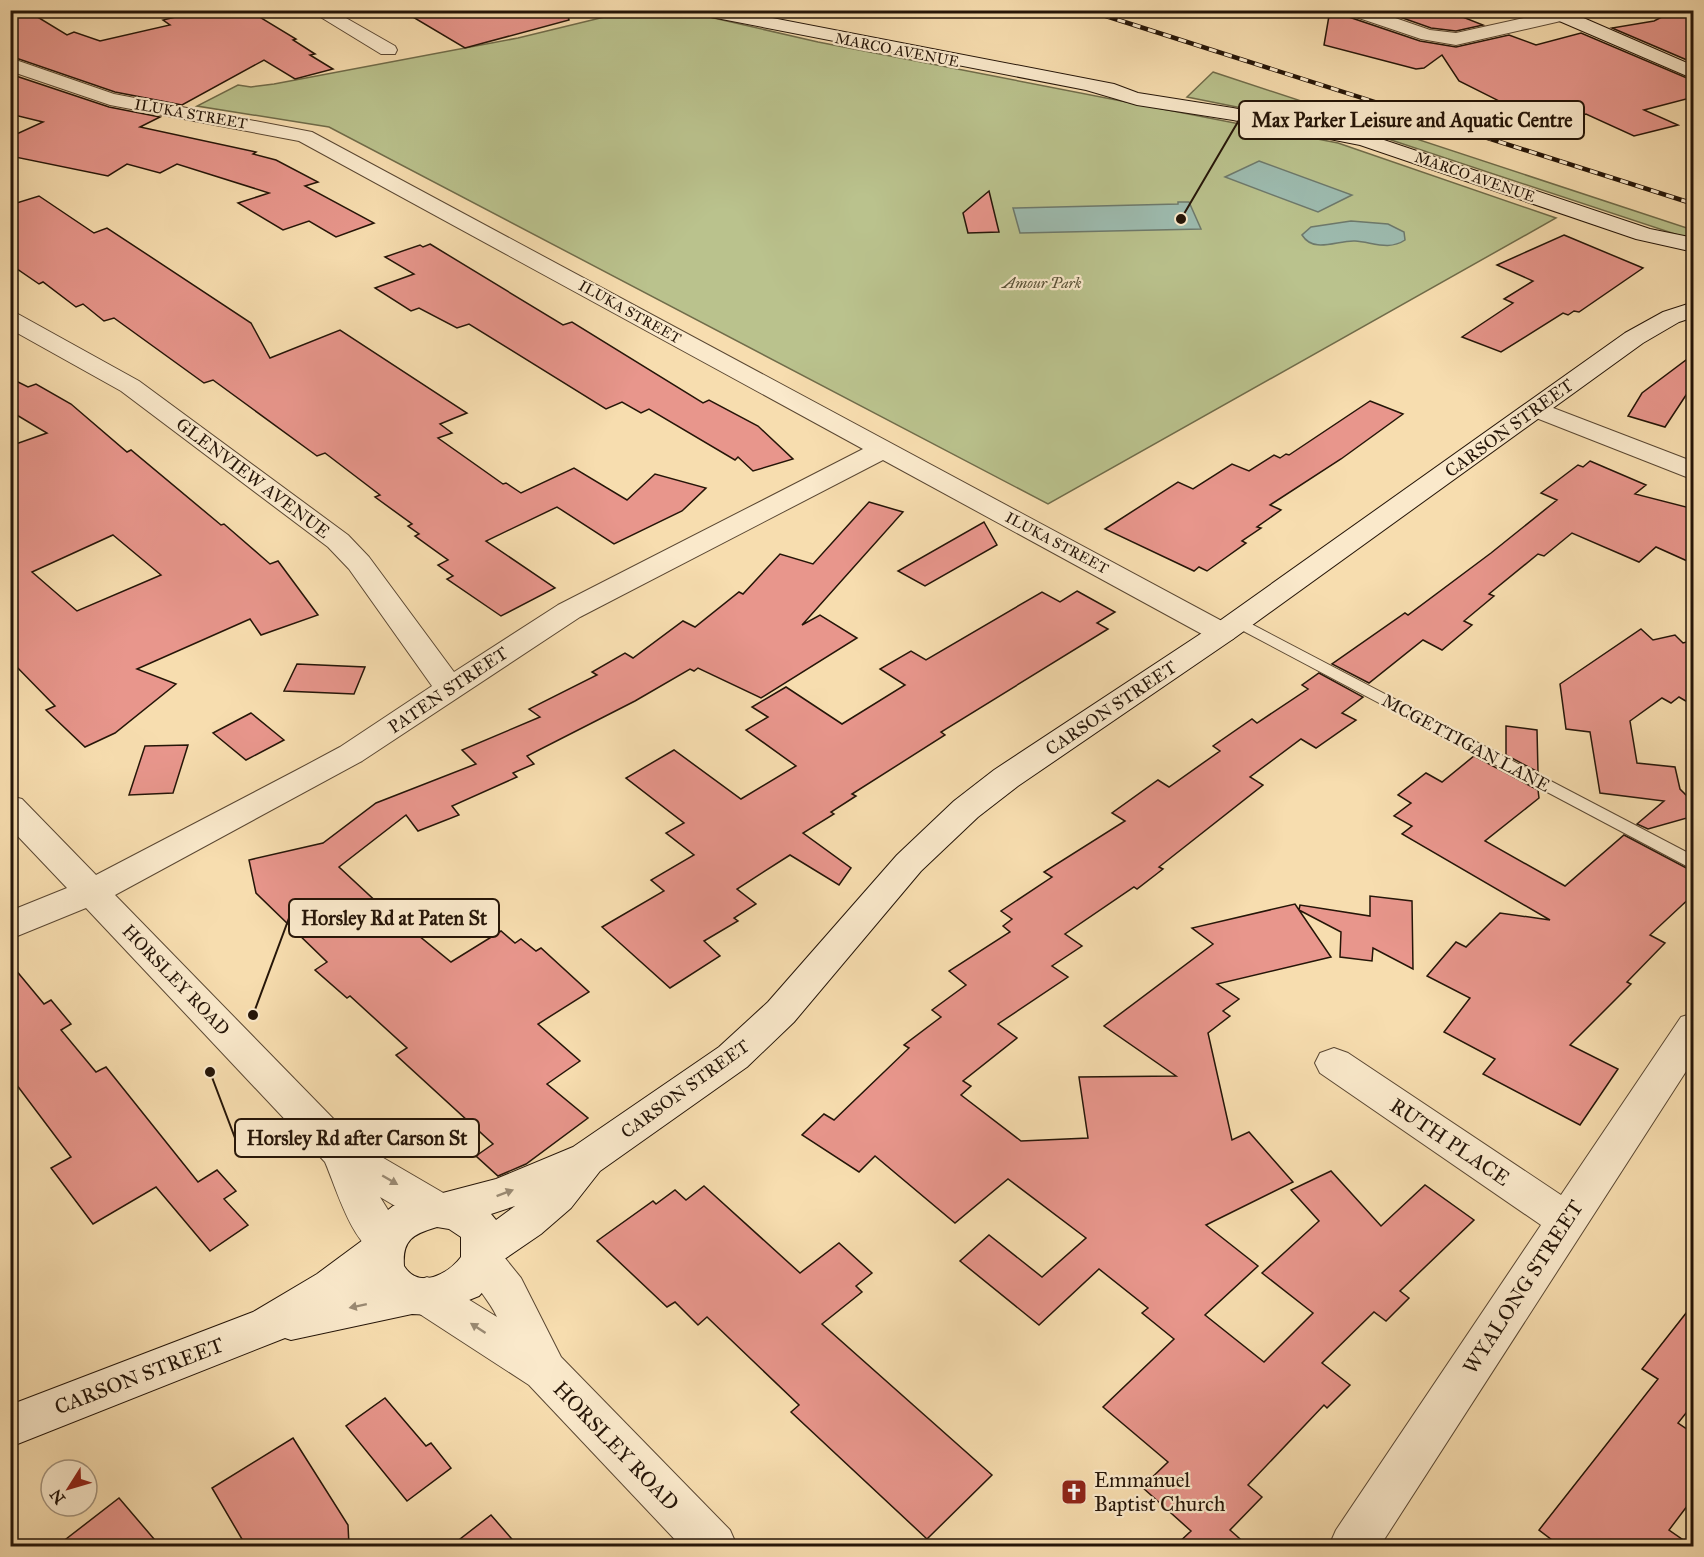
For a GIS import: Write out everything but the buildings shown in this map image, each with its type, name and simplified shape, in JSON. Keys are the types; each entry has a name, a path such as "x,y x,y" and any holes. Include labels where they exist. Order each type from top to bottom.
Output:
{"street":[{"path":"318,10 388,50"},
{"name":"MARCO AVENUE","path":"700,10 1093,87 1147,101 1341,134 1644,234 1694,255"},
{"path":"1353,10 1427,35 1456,39 1556,13 1587,10"},
{"path":"1556,13 1694,74"},
{"name":"ILUKA STREET","path":"10,64 100,96 305,136 884,449 1230,627"},
{"name":"MARCO AVENUE","path":"1644,234 1694,245"},
{"name":"CARSON STREET","path":"443,1210 505,1193 587,1159 733,1057 800,992 909,863 949,822 1006,778 1230,627 1634,338 1690,308"},
{"name":"GLENVIEW AVENUE","path":"10,319 130,386 338,541 359,563 450,689"},
{"path":"1535,409 1694,472"},
{"name":"PATEN STREET","path":"10,926 91,892 324,770 569,611 884,449"},
{"name":"HORSLEY ROAD","path":"10,807 342,1153 443,1210"},
{"name":"WYALONG STREET","path":"1353,1546 1694,1027"},
{"name":"RUTH PLACE","path":"1334,1064 1567,1221"},
{"name":"HORSLEY ROAD","path":"342,1153 367,1214 383,1244"},
{"name":"CARSON STREET","path":"482,1255 556,1196 587,1159"},
{"path":"443,1210 469,1218 483,1237 482,1255 477,1269 461,1285 439,1294 421,1296 403,1292 386,1279 380,1260 383,1244 397,1226 413,1215 443,1210"},
{"name":"CARSON STREET","path":"10,1426 268,1325 332,1287 383,1244"},
{"name":"HORSLEY ROAD","path":"482,1255 506,1291 545,1371"},
{"name":"CARSON STREET","path":"268,1325 421,1296"},
{"name":"HORSLEY ROAD","path":"421,1296 545,1371 713,1546"}],"lane":[{"name":"MCGETTIGAN LANE","path":"1230,627 1694,864"}],"green space":[{"name":"Amour Park","path":"629,11 683,11 818,42 1338,143 1556,218 1048,504 329,127 197,106 238,85 251,87 274,84 518,38"},
{"path":"1213,72 1693,230 1693,240 1373,134 1187,97"}],"shaded area":[{"path":"1259,161 1352,195 1318,212 1225,177"},
{"path":"1178,202 1189,202 1201,229 1020,233 1013,208 1178,204"},
{"path":"1351,221 1388,224 1404,232 1405,240 1393,245 1348,241 1319,245 1307,241 1302,235 1311,227"}],"railway":[{"path":"1087,10 1694,204"}],"place":[{"name":"Max Parker Leisure and Aquatic Centre","path":"1181,219"},
{"name":"Horsley Rd at Paten St","path":"253,1015"},
{"name":"Horsley Rd after Carson St","path":"210,1072"},
{"name":"Emmanuel Baptist Church","path":"1074,1492"}]}
